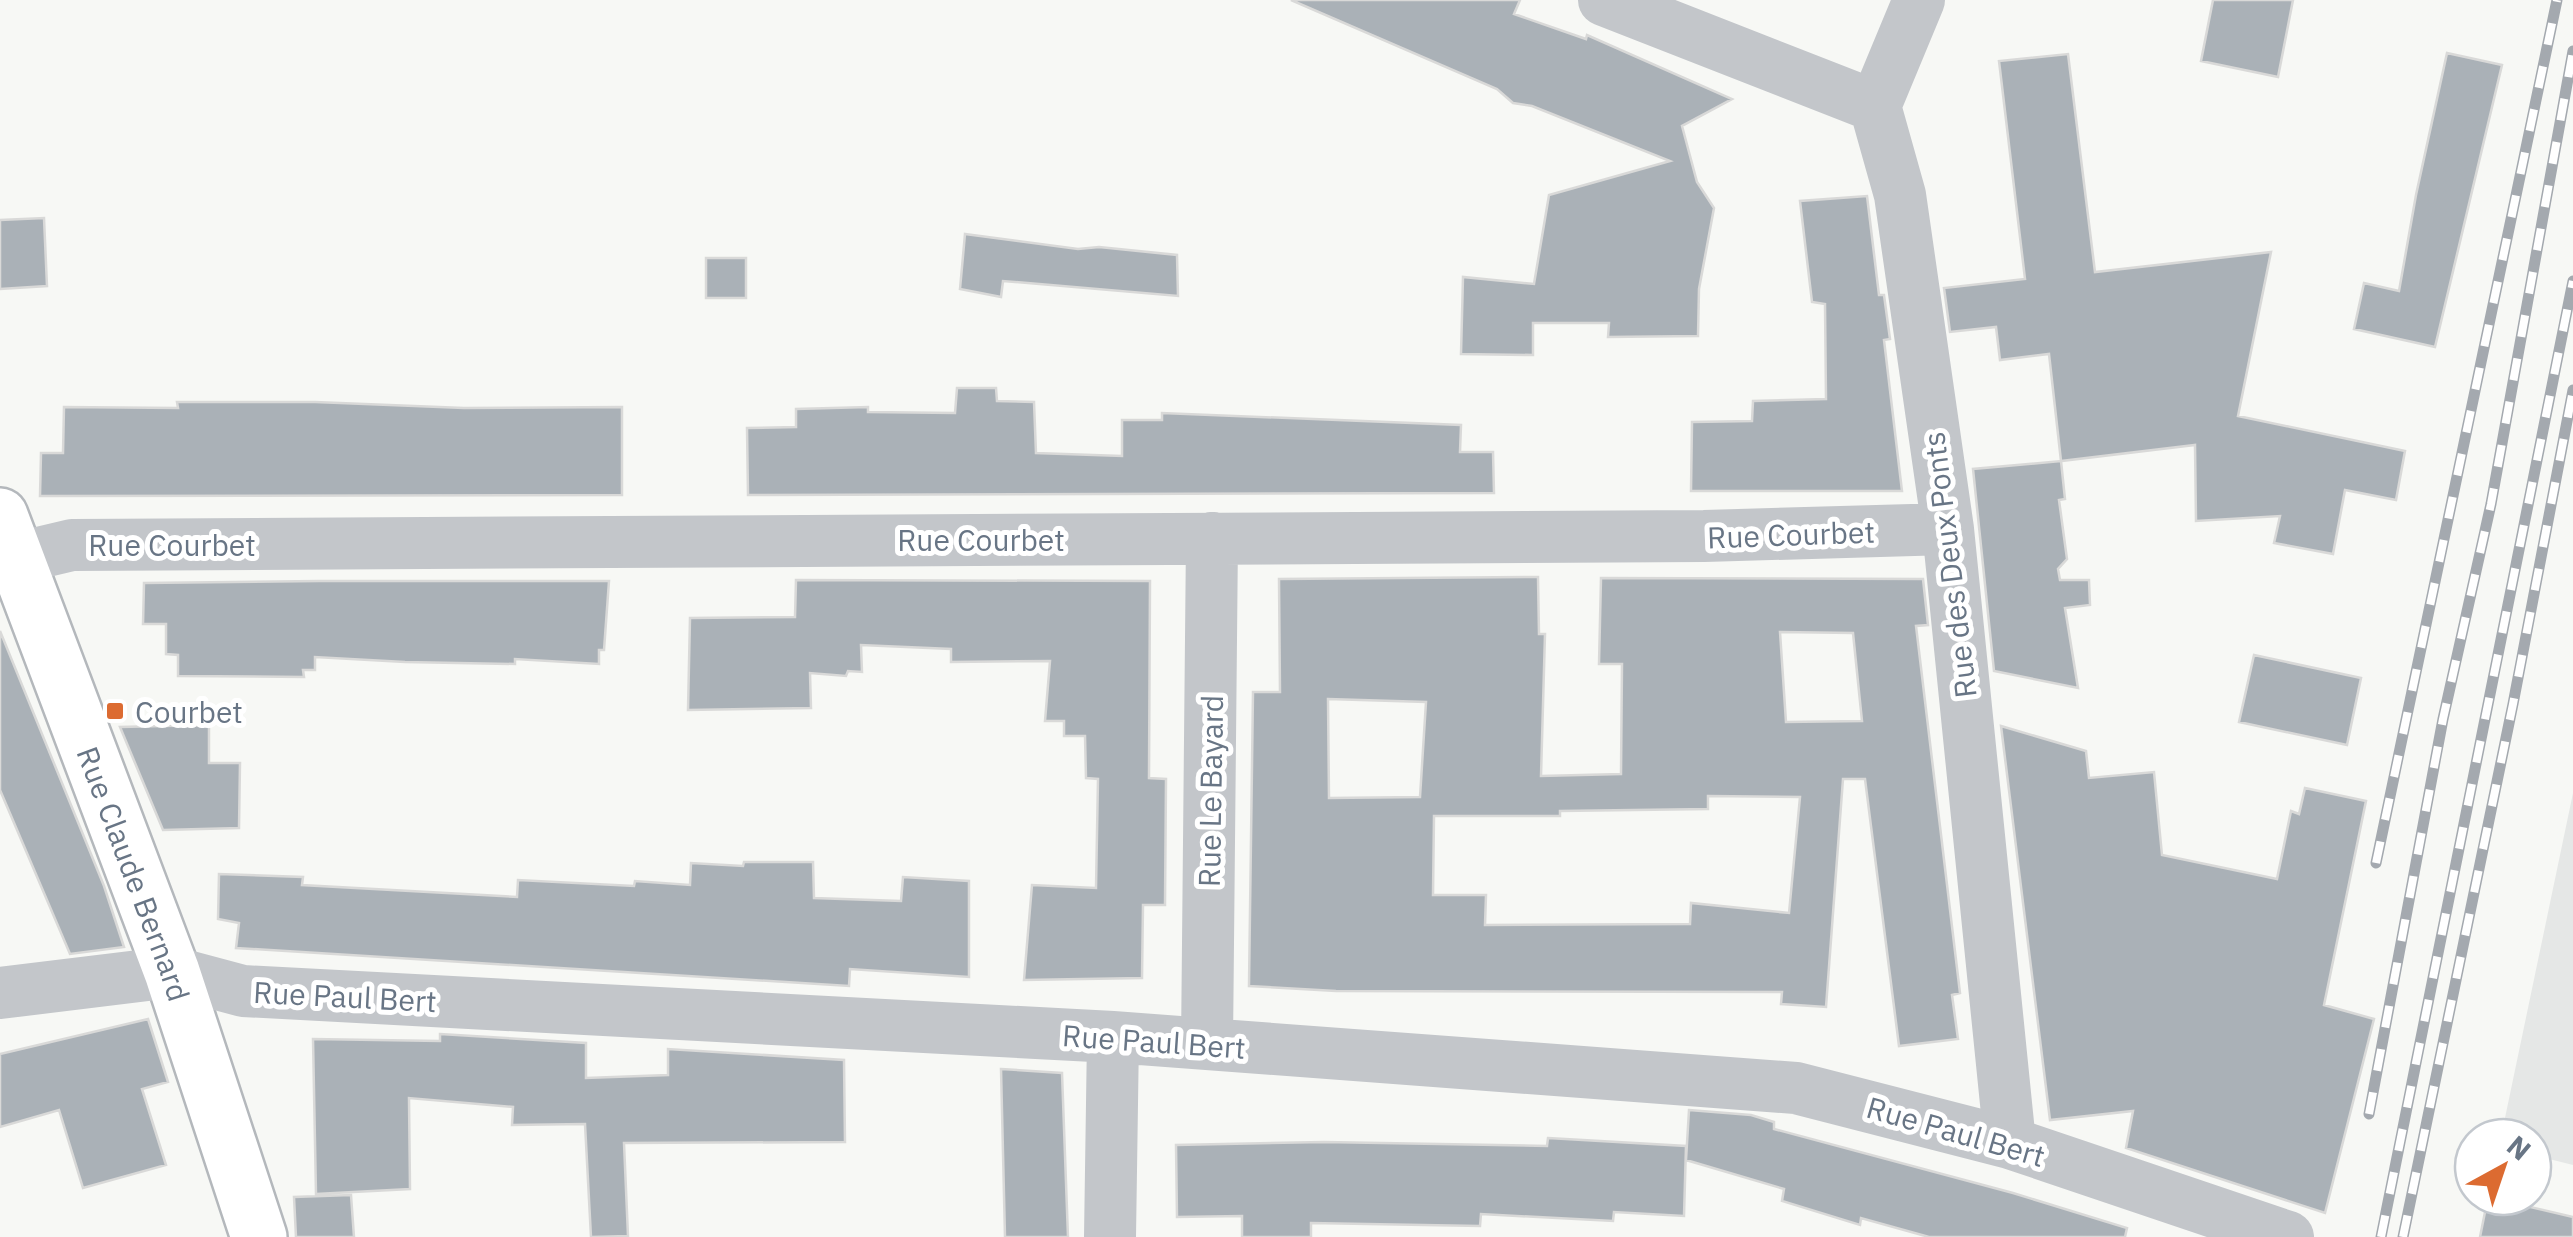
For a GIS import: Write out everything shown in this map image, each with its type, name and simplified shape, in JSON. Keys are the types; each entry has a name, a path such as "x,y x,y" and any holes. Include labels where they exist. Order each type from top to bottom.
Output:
{"main road":[{"name":"Rue Claude Bernard","path":"8,537 172,972 260,1237"}],"street":[{"path":"1604,0 1875,106 1919,0"},
{"name":"Rue des Deux Ponts","path":"1875,106 1900,194 1948,530 2010,1143"},
{"name":"Rue Courbet","path":"8,537 72,545 1704,536 1948,530"},
{"name":"Rue Le Bayard","path":"1207,1044 1212,538"},
{"name":"Rue Paul Bert","path":"0,993 172,972 243,991 1114,1037 1796,1088 2010,1143 2288,1237"},
{"path":"1110,1237 1114,1037"}],"shaded area":[{"path":"2573,793 2573,1165 2553,1160 2553,1117 2505,1117"}],"building":[{"path":"1291,0 1520,0 1514,14 1586,39 1587,35 1732,99 1682,126 1697,182 1714,208 1699,289 1698,336 1608,337 1609,323 1533,323 1533,355 1461,354 1463,277 1534,284 1549,195 1670,161 1532,106 1513,103 1497,89"},
{"path":"2213,0 2293,0 2278,77 2201,61"},
{"path":"2447,53 2502,65 2435,347 2354,329 2364,283 2399,291"},
{"path":"2068,54 2095,272 2271,252 2238,416 2405,451 2396,500 2345,490 2333,554 2274,543 2280,516 2196,521 2195,445 2061,461 2049,354 2000,360 1996,327 1950,332 1944,288 2025,279 1999,61"},
{"path":"1867,196 1879,295 1884,295 1890,339 1884,340 1902,491 1691,491 1692,422 1752,421 1753,401 1826,399 1825,304 1812,302 1800,201"},
{"path":"44,218 47,286 0,289 0,220"},
{"path":"965,234 1078,249 1099,247 1177,255 1178,296 1003,281 1001,297 960,289"},
{"path":"706,258 746,258 746,298 706,298"},
{"path":"957,388 996,388 997,401 1034,402 1036,453 1122,456 1122,420 1162,420 1162,413 1461,425 1460,452 1493,452 1494,493 748,495 747,428 796,427 796,409 868,407 868,412 955,413"},
{"path":"177,402 622,407 622,495 40,496 41,453 63,453 64,407 178,408"},
{"path":"2061,461 2065,499 2059,500 2067,559 2058,569 2060,580 2089,580 2090,605 2065,608 2078,688 1994,671 1973,469"},
{"path":"1538,577 1539,634 1545,634 1541,776 1621,774 1622,664 1599,664 1601,578 1923,579 1928,625 1916,626 1960,993 1952,995 1958,1039 1899,1046 1865,779 1843,779 1826,1007 1781,1004 1782,992 1336,991 1249,986 1253,692 1280,692 1279,579","holes":["1780,632 1853,633 1862,721 1786,722","1328,699 1426,702 1420,797 1329,798","1708,796 1800,797 1789,913 1691,903 1690,924 1485,925 1486,895 1433,895 1434,816 1560,816 1560,811 1708,809"]},
{"path":"796,580 1150,581 1149,778 1166,779 1165,905 1143,905 1142,978 1024,980 1032,885 1096,888 1098,779 1086,778 1085,736 1064,736 1064,721 1045,721 1050,661 951,662 951,649 861,645 862,672 848,671 846,676 810,673 811,708 688,710 690,618 795,617"},
{"path":"609,581 604,650 599,650 599,664 315,657 315,670 303,670 304,677 178,676 178,655 166,654 166,624 143,624 144,583"},
{"path":"0,631 104,886 124,947 70,954 0,790"},
{"path":"2254,655 2361,678 2347,745 2239,722"},
{"path":"209,725 209,763 240,763 239,828 163,830 120,727"},
{"path":"2001,726 2086,751 2089,778 2154,772 2162,855 2277,879 2291,811 2299,814 2305,788 2366,801 2324,1005 2374,1019 2325,1213 2126,1148 2133,1111 2050,1120"},
{"path":"744,862 813,862 814,898 901,901 903,877 969,881 969,977 850,969 849,986 236,948 239,923 218,919 219,874 303,877 302,885 517,897 518,880 690,885 691,863 743,866"},
{"path":"148,1019 168,1082 142,1089 166,1165 83,1188 59,1110 0,1127 0,1054"},
{"path":"440,1034 586,1043 586,1078 668,1075 668,1049 844,1060 845,1142 624,1143 628,1236 591,1237 585,1124 512,1125 513,1107 409,1098 410,1189 316,1194 313,1039 440,1041"},
{"path":"1001,1069 1062,1073 1068,1237 1005,1237"},
{"path":"1689,1110 1751,1115 1774,1122 1774,1129 2127,1228 2125,1237 1929,1237 1861,1218 1860,1225 1782,1201 1784,1189 1686,1160"},
{"path":"1548,1138 1686,1146 1684,1216 1614,1212 1613,1221 1481,1214 1480,1226 1311,1223 1311,1237 1242,1237 1242,1216 1177,1217 1176,1145 1324,1142 1547,1146"},
{"path":"351,1195 354,1237 296,1237 294,1197"},
{"path":"2553,1212 2573,1217 2573,1237 2480,1237 2484,1217 2553,1217"}],"railway":[{"path":"2376,863 2557,0"},
{"path":"2369,1114 2443,719 2491,504 2573,51"},
{"path":"2381,1237 2573,281"},
{"path":"2403,1237 2573,390"}],"place":[{"name":"Courbet","path":"115,711"}]}
